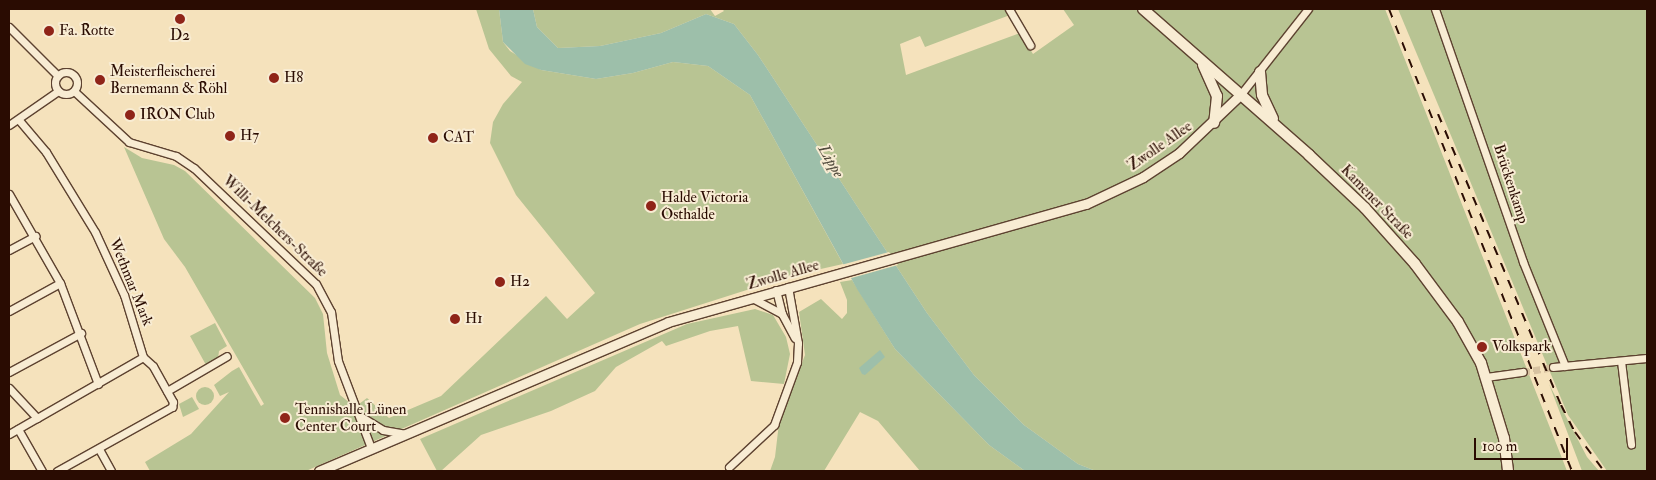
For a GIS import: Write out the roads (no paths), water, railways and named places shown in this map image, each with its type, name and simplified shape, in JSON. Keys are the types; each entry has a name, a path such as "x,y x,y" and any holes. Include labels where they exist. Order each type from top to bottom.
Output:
{"main road":[{"name":"Kamener Straße","path":"1143,9 1277,126 1365,208 1415,264 1458,322 1486,377 1504,438 1508,471"},
{"path":"1200,59 1217,96 1214,123"},
{"path":"1260,72 1262,95 1277,126"}],"street":[{"path":"1009,9 1030,45"},
{"path":"1241,94 1308,9"},
{"name":"Brückenkamp","path":"1435,9 1523,262 1565,366"},
{"path":"9,27 58,76"},
{"path":"67,72 74,75 77,85 74,91 68,94 58,91 55,85 58,76 67,72"},
{"path":"9,125 19,120 58,91"},
{"name":"Willi-Melchers-Straße","path":"74,91 129,142 176,156 194,168 316,284 331,312 338,361 372,448"},
{"name":"Zwolle Allee","path":"320,471 650,329 776,290 1062,212 1114,192 1167,162 1214,123 1241,94"},
{"name":"Wethmar Mark","path":"19,120 46,152 94,232 124,295 143,357"},
{"path":"9,194 35,236 60,283 81,333 98,384"},
{"path":"9,250 35,236"},
{"path":"9,311 60,283"},
{"path":"729,467 774,425 797,362 798,343 788,287"},
{"path":"776,290 782,314 798,343"},
{"path":"751,298 782,314"},
{"path":"9,372 81,333"},
{"path":"167,391 227,356"},
{"path":"9,434 143,357 153,366 167,391 172,407 57,471"},
{"path":"1553,367 1647,358"},
{"path":"1620,360 1631,444"},
{"path":"1486,377 1523,372"},
{"path":"9,388 37,418"},
{"path":"359,415 383,430 405,434"},
{"path":"18,429 42,471"},
{"path":"99,449 111,471"}],"tunnel":[{"path":"1523,372 1553,367"}],"railway":[{"path":"1389,9 1572,471"},
{"path":"1438,114 1561,405 1575,432 1604,471"}],"place":[{"name":"D2","path":"180,19"},
{"name":"Fa. Rotte","path":"49,31"},
{"name":"H8","path":"274,78"},
{"name":"Meisterfleischerei Bernemann & Röhl","path":"100,80"},
{"name":"IRON Club","path":"130,115"},
{"name":"H7","path":"230,136"},
{"name":"CAT","path":"433,138"},
{"name":"Halde Victoria Osthalde","path":"651,206"},
{"name":"H2","path":"500,282"},
{"name":"H1","path":"455,319"},
{"name":"Volkspark","path":"1482,347"},
{"name":"Tennishalle Lünen Center Court","path":"285,418"}],"water label":[{"name":"Lippe","path":"831,161"}]}
